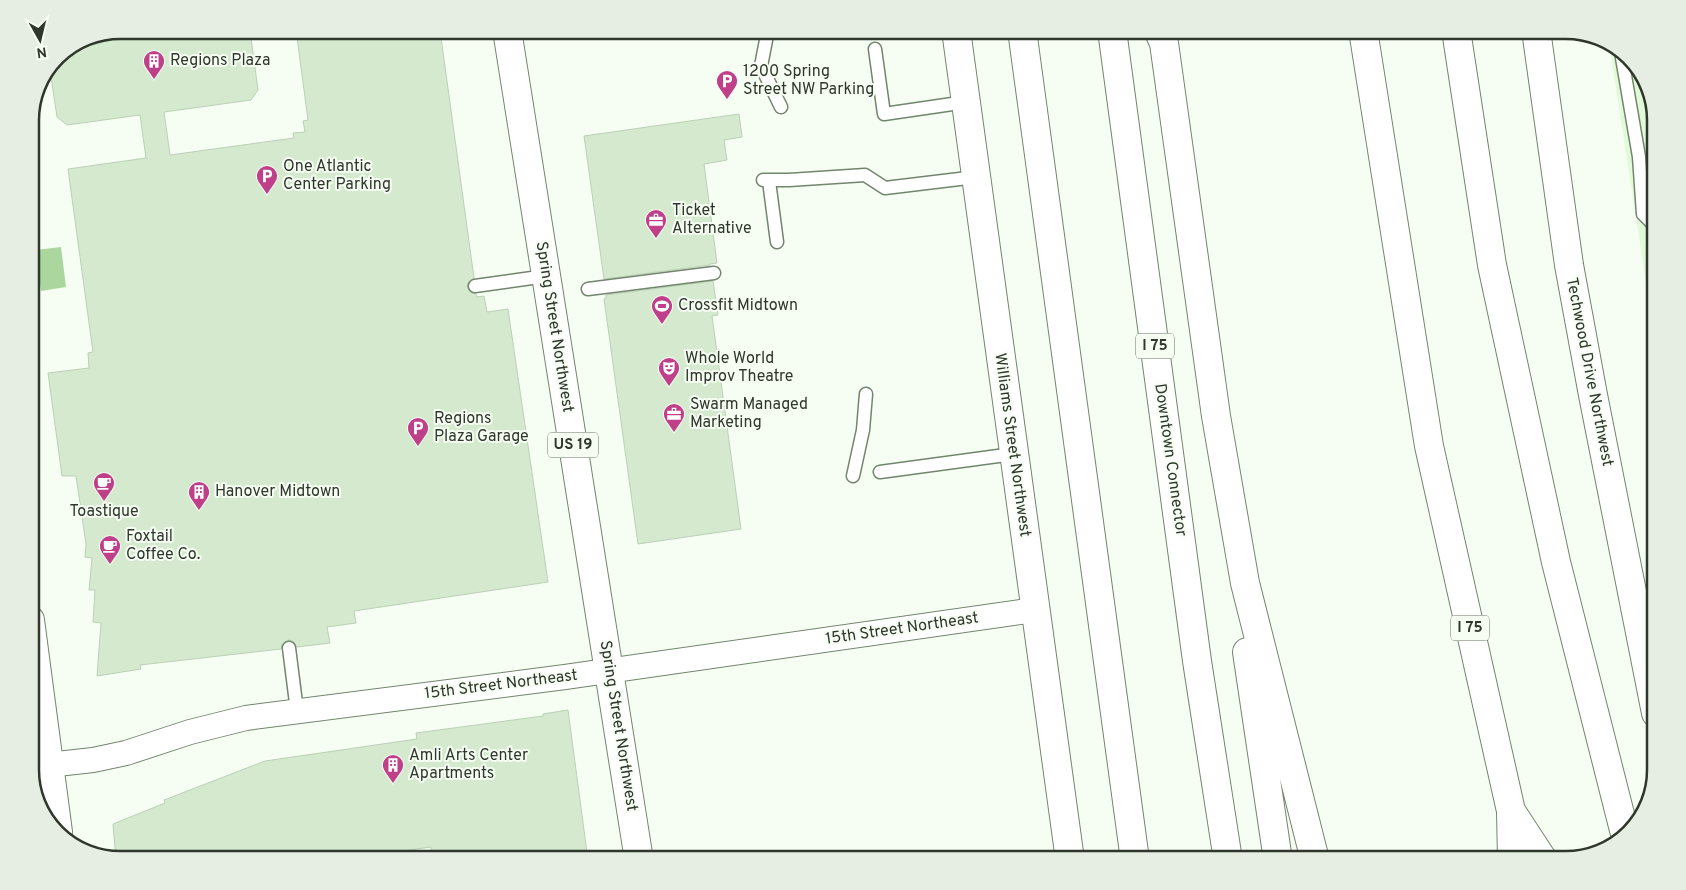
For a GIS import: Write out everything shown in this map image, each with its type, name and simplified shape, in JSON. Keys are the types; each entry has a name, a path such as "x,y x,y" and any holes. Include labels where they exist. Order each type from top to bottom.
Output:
{"main road":[{"name":"Spring Street Northwest","path":"508,39 638,851"},
{"name":"Williams Street Northwest","path":"957,39 1069,851"},
{"path":"1023,39 1134,851"},
{"name":"Downtown Connector","path":"1113,39 1197,661 1227,851"},
{"path":"1162,39 1216,416 1245,583 1313,851"},
{"name":"I 75","path":"1365,39 1429,446 1511,811 1537,851"},
{"path":"1457,39 1492,265 1556,562 1622,828"},
{"name":"Techwood Drive Northwest","path":"1537,39 1569,265 1647,668"},
{"path":"1245,583 1247,655 1277,851"},
{"path":"39,751 40,766 54,818"},
{"path":"1511,811 1512,851"}],"street":[{"name":"15th Street Northeast","path":"40,766 93,760 126,753 190,732 246,718 609,671 1035,610"}],"lane":[{"path":"766,39 761,66 781,107"},
{"path":"875,49 884,114 966,102"},
{"path":"1623,62 1639,157 1644,214 1647,217"},
{"path":"777,242 766,180 865,175 885,188 976,177"},
{"path":"588,289 714,273"},
{"path":"475,286 546,276"},
{"path":"853,476 863,430 866,394"},
{"path":"880,472 1013,454"},
{"path":"289,648 298,711"}],"shaded area":[{"path":"1610,52 1620,59 1634,75 1646,104 1647,289"}],"green space":[{"path":"61,247 66,287 41,291 39,250"}],"building":[{"path":"109,39 251,39 258,90 251,100 164,112 170,155 294,138 293,133 305,132 303,121 308,120 297,39 441,39 474,278 468,283 467,288 476,294 477,297 484,296 487,312 508,309 548,582 354,611 356,623 327,627 330,643 297,647 293,641 288,640 282,644 281,649 140,665 141,669 97,676 101,623 93,622 95,590 89,590 92,558 85,557 86,544 76,476 62,476 48,373 89,368 88,353 93,352 68,169 146,158 140,115 67,125 57,117 51,78 61,65 65,65 66,59 79,50"},
{"path":"739,114 742,137 724,140 727,160 704,164 717,263 604,279 584,136"},
{"path":"713,281 718,315 712,316 741,529 638,544 604,299 606,295"},
{"name":"Amli Arts Center Apartments","path":"568,710 587,851 432,851 431,847 403,851 115,851 113,824 165,803 164,800 265,761 417,739 416,733 543,716 543,714"}],"place":[{"name":"Regions Plaza","path":"154,80"},
{"name":"1200 Spring Street NW Parking","path":"727,100"},
{"name":"One Atlantic Center Parking","path":"267,195"},
{"name":"Ticket Alternative","path":"656,239"},
{"name":"Crossfit Midtown","path":"662,325"},
{"name":"Whole World Improv Theatre","path":"669,387"},
{"name":"Swarm Managed Marketing","path":"674,433"},
{"name":"Regions Plaza Garage","path":"418,447"},
{"name":"Toastique","path":"104,502"},
{"name":"Hanover Midtown","path":"199,511"},
{"name":"Foxtail Coffee Co.","path":"110,565"},
{"name":"Amli Arts Center Apartments","path":"393,784"}]}
